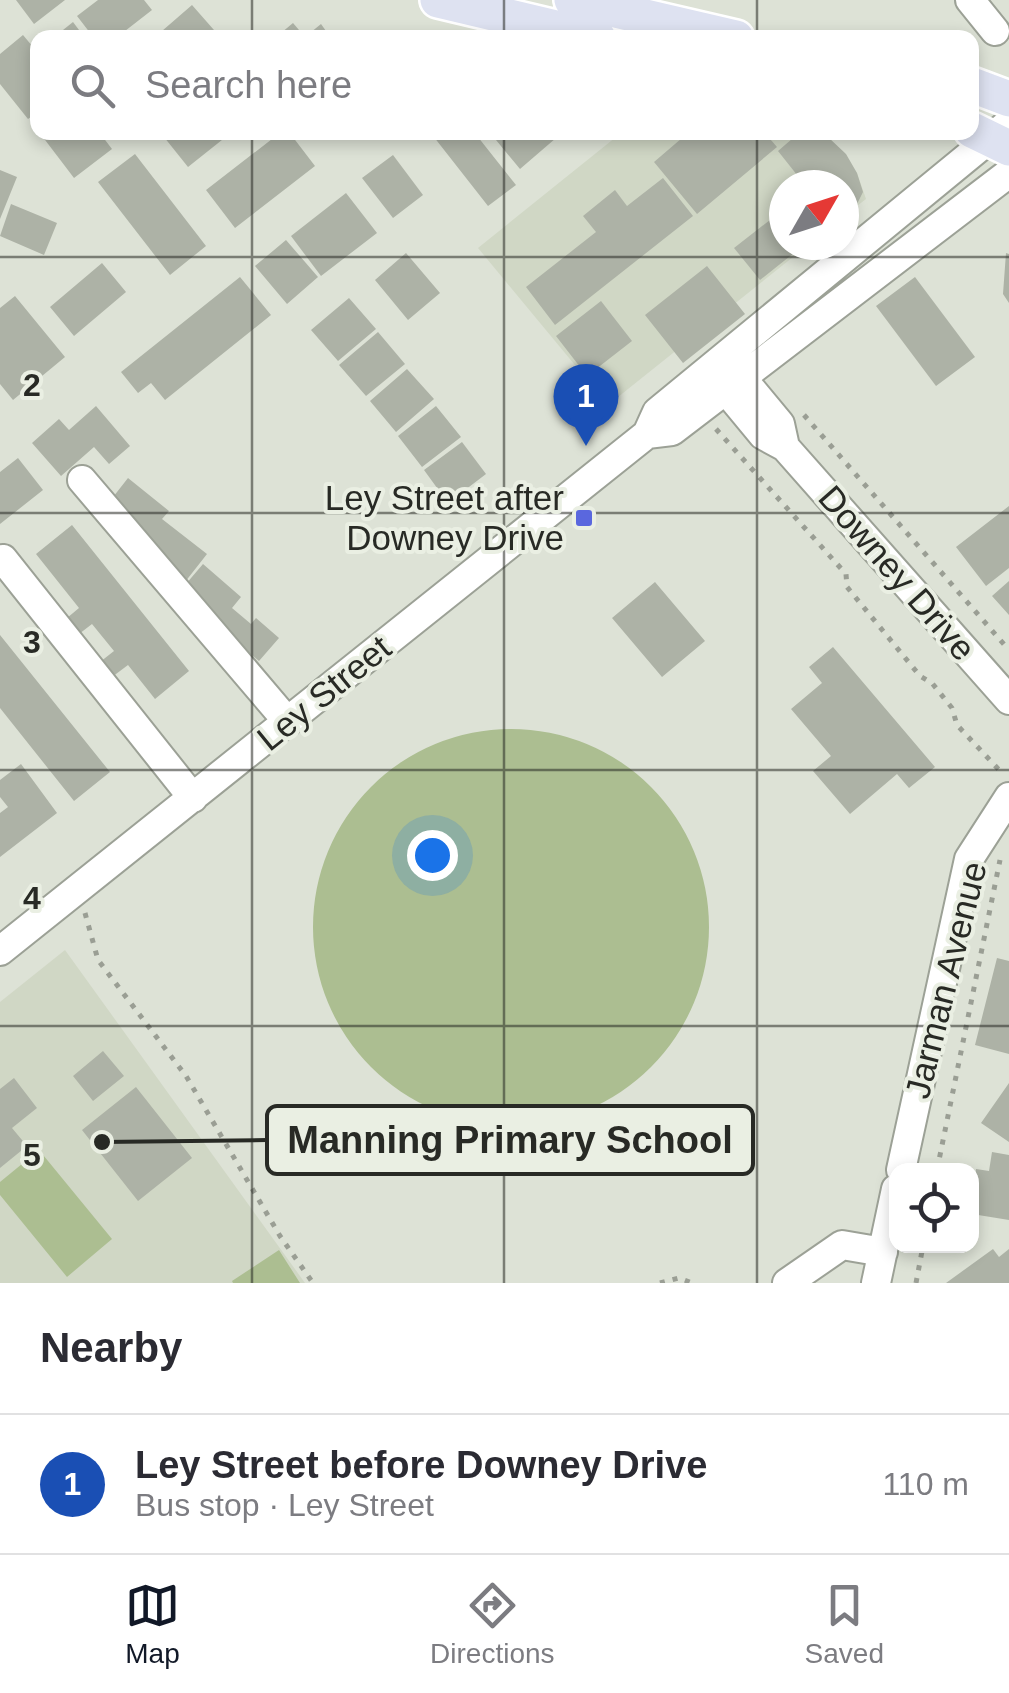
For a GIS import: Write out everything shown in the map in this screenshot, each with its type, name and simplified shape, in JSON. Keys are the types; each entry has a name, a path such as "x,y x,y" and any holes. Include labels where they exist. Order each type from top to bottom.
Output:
{"main road":[{"path":"438,0 564,30"},
{"path":"572,0 701,30"},
{"path":"979,87 1009,98"}],"street":[{"path":"970,0 995,31"},
{"name":"Ley Street","path":"726,374 995,135"},
{"name":"Ley Street","path":"0,951 647,434 657,412 726,374 1009,174"},
{"name":"Downey Drive","path":"726,374 764,436 785,447 1009,700"},
{"path":"82,480 288,722"},
{"path":"3,559 194,798"},
{"name":"Jarman Avenue","path":"903,1163 969,859 1009,797"},
{"path":"876,1283 889,1223"},
{"path":"787,1283 842,1245 883,1252"}],"path":[{"path":"802,412 1009,650"},
{"path":"716,429 846,574 847,587 920,676 932,683 952,708 958,724 1009,780"},
{"path":"938,1163 980,948 1005,849"},
{"path":"79,890 98,960 186,1076 280,1236 313,1283"},
{"path":"916,1283 922,1253"},
{"path":"660,1283 679,1278 692,1283"}],"shaded area":[{"path":"612,140 830,140 855,170 769,170 769,260 789,260 608,405 478,248"},
{"path":"859,179 866,199 859,204"},
{"path":"65,950 305,1283 0,1283 0,1002"}],"green space":[{"path":"511,729 550,732 587,744 621,762 651,787 676,817 694,851 706,888 706,966 694,1003 676,1037 651,1067 621,1092 587,1110 550,1122 511,1125 472,1122 435,1110 401,1092 371,1067 346,1037 328,1003 316,966 313,927 316,888 328,851 346,817 371,787 401,762 435,744 472,732"},
{"path":"39,1150 112,1239 67,1277 0,1195 0,1182"},
{"path":"279,1250 300,1283 233,1283 232,1281"}],"building":[{"path":"16,0 65,0 34,24"},
{"path":"98,0 144,0 152,10 126,30 88,30 77,16"},
{"path":"192,5 214,30 163,30"},
{"path":"73,22 79,30 63,30"},
{"path":"23,35 30,43 28,119 0,84 0,54"},
{"path":"45,140 105,140 112,149 74,178"},
{"path":"166,140 222,140 188,167"},
{"path":"271,140 295,140 315,166 235,228 206,190"},
{"path":"436,140 480,140 516,185 488,206"},
{"path":"496,140 554,140 520,169"},
{"path":"680,140 771,140 777,147 697,214 654,162"},
{"path":"791,140 831,140 855,170 793,170 778,151"},
{"path":"135,154 206,246 170,275 98,182"},
{"path":"393,155 423,195 393,218 362,178"},
{"path":"0,170 17,177 0,219"},
{"path":"663,178 693,216 555,325 526,287 596,232 583,216 615,190 627,206"},
{"path":"346,193 377,233 321,276 291,236"},
{"path":"11,204 57,223 44,255 0,236"},
{"path":"769,221 769,260 785,260 760,280 734,248"},
{"path":"286,240 318,277 287,304 255,266"},
{"path":"406,253 440,293 408,320 375,280"},
{"path":"1006,253 1009,254 1009,303 1003,294"},
{"path":"102,263 126,292 74,336 50,307"},
{"path":"707,266 745,314 683,363 645,315"},
{"path":"240,277 271,315 165,400 151,383 138,393 121,372"},
{"path":"915,277 975,357 936,386 876,306"},
{"path":"15,296 65,357 13,400 0,384 0,308"},
{"path":"349,298 376,329 338,361 311,330"},
{"path":"601,301 632,341 587,376 556,336"},
{"path":"378,332 405,364 366,396 339,365"},
{"path":"407,369 434,399 396,432 370,401"},
{"path":"96,406 130,446 109,464 94,447 61,476 32,443 59,419 69,430"},
{"path":"436,406 461,437 422,467 398,436"},
{"path":"462,442 486,474 448,503 424,470"},
{"path":"18,458 43,490 0,524 0,472"},
{"path":"128,478 169,511 162,519 207,554 185,582 99,515"},
{"path":"1009,506 1009,568 986,586 956,547"},
{"path":"72,525 189,671 155,699 128,665 112,677 100,662 114,651 92,624 79,634 67,618 79,608 36,554"},
{"path":"203,564 241,597 232,608 251,624 256,618 279,638 259,661 247,651 242,657 174,598"},
{"path":"1009,581 1009,615 992,596"},
{"path":"655,582 705,641 662,677 612,618"},
{"path":"0,635 110,772 74,801 0,708"},
{"path":"833,647 935,767 909,788 897,774 850,814 813,771 831,756 791,709 822,683 809,667"},
{"path":"21,764 57,813 0,857 0,813 8,807 0,797 0,780"},
{"path":"997,958 1009,961 1009,1054 975,1045"},
{"path":"103,1051 124,1076 93,1101 73,1076"},
{"path":"14,1078 37,1108 12,1128 27,1146 0,1168 0,1089"},
{"path":"1009,1083 1009,1142 981,1123"},
{"path":"136,1087 192,1158 138,1201 82,1130"},
{"path":"992,1152 1009,1155 1009,1220 979,1215 979,1169 989,1171"},
{"path":"993,1249 999,1257 1009,1249 1009,1283 946,1283"}],"place":[{"name":"Ley Street before Downey Drive","path":"586,446"},
{"name":"Ley Street after Downey Drive","path":"584,518"},
{"name":"Manning Primary School","path":"102,1142"}]}
